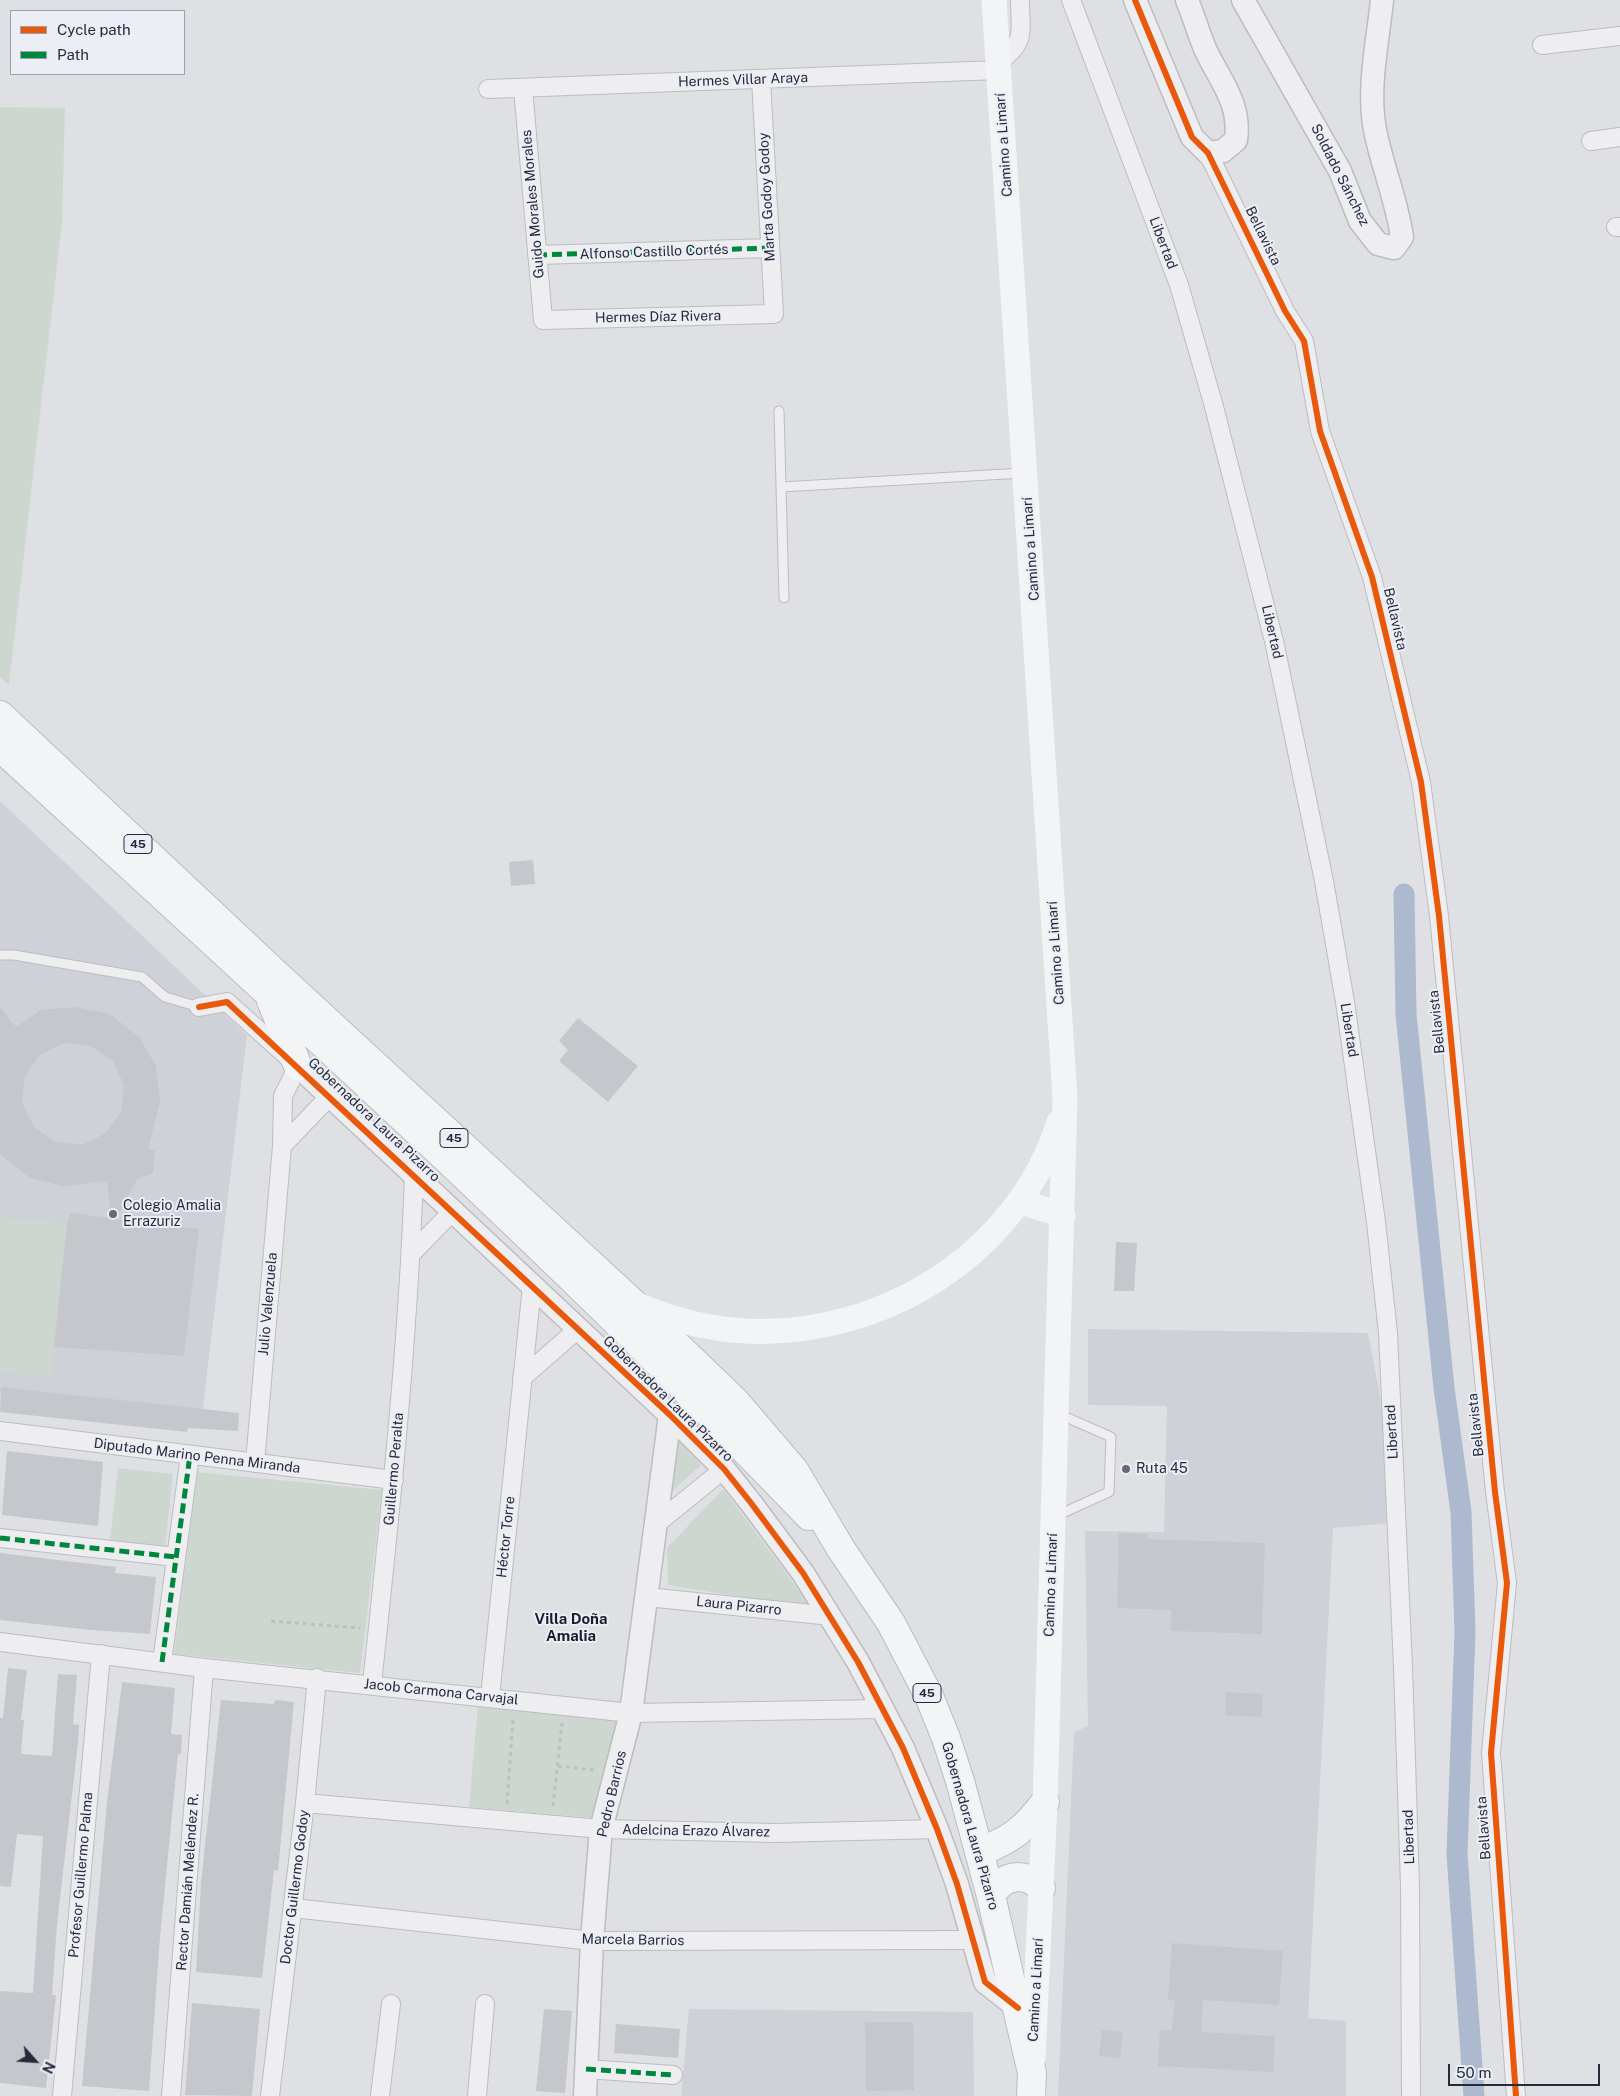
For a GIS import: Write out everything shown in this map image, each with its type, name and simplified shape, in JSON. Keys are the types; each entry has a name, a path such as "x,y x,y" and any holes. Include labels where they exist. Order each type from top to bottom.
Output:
{"main road":[{"name":"Camino a Limarí","path":"994,0 1065,1098 1054,1517 1032,2084"},
{"name":"Gobernadora Laura Pizarro","path":"0,715 283,981 632,1303 735,1401 794,1470 841,1549 891,1623 929,1696 960,1781 991,1896 1018,2008 1032,2084"},
{"name":"Gobernadora Laura Pizarro","path":"0,747 531,1238 715,1418 841,1549"},
{"path":"267,992 298,1066"},
{"name":"Camino a Limarí","path":"632,1303 682,1321 744,1331 791,1330 838,1323 898,1302 953,1270 994,1232 1020,1202 1050,1149 1065,1098"},
{"path":"1020,1202 1063,1215"},
{"path":"531,1238 632,1303"},
{"path":"979,1852 1017,1834 1030,1822 1044,1802"},
{"path":"991,1896 1003,1880 1016,1876 1030,1878 1041,1888"}],"street":[{"path":"999,66 1014,51 1020,39 1020,0"},
{"name":"Libertad","path":"1071,0 1179,285 1213,403 1274,641 1316,844 1343,993 1376,1222 1388,1333 1403,1667 1410,1886 1411,2096"},
{"name":"Bellavista","path":"1135,0 1192,137 1208,153 1286,311 1304,340 1320,430 1372,578 1421,782 1439,916 1495,1492 1506,1583 1491,1753 1516,2096"},
{"path":"1188,0 1205,49 1234,104 1239,122 1236,140 1231,146 1223,151 1208,153"},
{"name":"Soldado Sánchez","path":"1243,0 1340,171 1360,221 1378,244 1394,248 1402,238 1400,221 1374,128 1373,88 1382,0"},
{"path":"1542,45 1620,36"},
{"name":"Hermes Villar Araya","path":"488,89 761,79 999,66"},
{"name":"Marta Godoy Godoy","path":"761,79 774,314"},
{"name":"Guido Morales Morales","path":"523,88 543,320"},
{"path":"1591,141 1620,137"},
{"name":"Alfonso Castillo Cortés","path":"537,255 770,248"},
{"name":"Hermes Díaz Rivera","path":"543,320 774,314"},
{"name":"Gobernadora Laura Pizarro","path":"199,1007 227,1002 453,1211 670,1415 724,1469 778,1538 831,1616 884,1709 937,1829 974,1940 984,1982 1018,2008"},
{"name":"Julio Valenzuela","path":"255,1463 282,1146 283,1096 298,1066"},
{"path":"282,1146 329,1097"},
{"name":"Guillermo Peralta","path":"372,1684 394,1480 412,1254 414,1175"},
{"path":"412,1254 453,1211"},
{"name":"Héctor Torre","path":"490,1697 532,1286"},
{"path":"522,1378 578,1329"},
{"name":"Pedro Barrios","path":"585,2096 592,1941 601,1829 631,1713 670,1415"},
{"name":"Diputado Marino Penna Miranda","path":"0,1432 394,1480"},
{"path":"162,1662 190,1455"},
{"path":"655,1524 724,1469"},
{"path":"0,1538 176,1557"},
{"name":"Laura Pizarro","path":"647,1597 831,1616"},
{"name":"Jacob Carmona Carvajal","path":"0,1642 204,1668 317,1678 631,1713 884,1709"},
{"name":"Profesor Guillermo Palma","path":"62,2096 101,1654"},
{"name":"Rector Damián Meléndez R.","path":"171,2096 204,1668"},
{"name":"Doctor Guillermo Godoy","path":"270,2096 305,1803 317,1678"},
{"name":"Adelcina Erazo Álvarez","path":"305,1803 601,1829 776,1833 937,1829"},
{"name":"Marcela Barrios","path":"293,1908 592,1941 974,1940"},
{"path":"380,2096 391,2004"},
{"path":"477,2096 485,2004"},
{"path":"586,2069 673,2075"}],"lane":[{"path":"779,411 784,598"},
{"path":"781,487 1026,473"},
{"path":"0,955 14,955 142,977 165,997 199,1007"},
{"path":"1054,1517 1109,1492 1111,1437 1057,1413"}],"path":[{"path":"272,1621 378,1630"},
{"path":"506,1810 514,1699"},
{"path":"552,1814 564,1705"},
{"path":"558,1766 616,1773"}],"shaded area":[{"path":"0,107 65,108 62,222 9,685 0,677"},
{"name":"Colegio Amalia Errazuriz","path":"0,801 247,1035 202,1416 0,1393"},
{"path":"0,1217 67,1224 51,1377 0,1372"},
{"path":"1088,1329 1368,1333 1387,1434 1391,1523 1333,1528 1308,2018 1346,2021 1346,2096 1058,2096 1074,1732 1088,1726 1085,1531 1164,1532 1167,1406 1088,1405"},
{"path":"673,1434 701,1465 669,1494"},
{"path":"118,1468 173,1474 165,1547 110,1541"},
{"path":"196,1472 382,1490 360,1673 174,1654"},
{"path":"723,1489 813,1609 668,1585 667,1548"},
{"path":"478,1705 619,1720 595,1818 469,1807"},
{"path":"689,2009 973,2012 974,2096 681,2096"}],"building":[{"path":"533,860 535,884 511,886 509,862"},
{"path":"0,1007 16,1027 41,1010 76,1007 110,1014 139,1037 156,1066 160,1102 148,1149 155,1151 153,1173 137,1179 116,1219 199,1229 184,1356 54,1347 67,1224 70,1213 111,1218 107,1181 63,1186 30,1178 2,1156 0,1152","holes":["64,1043 91,1046 113,1061 124,1085 121,1111 106,1133 82,1145 55,1142 34,1127 22,1103 25,1076 40,1055"]},
{"path":"578,1018 638,1066 608,1102 559,1061 568,1050 559,1041"},
{"path":"1116,1242 1137,1243 1134,1291 1114,1291"},
{"path":"1,1387 239,1413 238,1431 188,1428 187,1432 0,1412"},
{"path":"7,1451 103,1462 98,1526 2,1515"},
{"path":"1119,1533 1148,1534 1148,1539 1265,1543 1262,1634 1171,1631 1171,1610 1117,1608"},
{"path":"0,1553 116,1567 115,1573 156,1577 150,1634 91,1630 0,1620"},
{"path":"8,1668 27,1670 21,1720 24,1720 21,1754 52,1756 58,1674 77,1675 73,1724 79,1725 78,1743 57,1924 52,1995 56,1995 46,2088 0,2083 0,1991 33,1993 43,1836 17,1834 11,1887 0,1886 0,1718 3,1718"},
{"path":"122,1682 175,1688 171,1734 182,1735 181,1754 178,1754 160,1937 149,2091 82,2086 107,1802"},
{"path":"1226,1692 1263,1694 1262,1717 1225,1715"},
{"path":"221,1700 274,1704 275,1700 294,1702 278,1871 274,1870 262,1978 196,1972 201,1883"},
{"path":"1172,1943 1283,1951 1279,2005 1203,2000 1201,2032 1275,2036 1273,2072 1158,2066 1160,2030 1172,2031 1175,2001 1168,2000"},
{"path":"192,2003 260,2009 252,2096 185,2095"},
{"path":"544,2009 572,2011 565,2093 536,2091"},
{"path":"865,2022 913,2022 914,2090 866,2091"},
{"path":"616,2024 680,2029 678,2058 614,2053"},
{"path":"1102,2030 1123,2032 1120,2058 1099,2056"}],"waterway":[{"path":"1404,894 1406,1014 1444,1388 1461,1512 1465,1632 1457,1854 1474,2096"}],"marked path":[{"path":"537,255 770,248"},
{"path":"162,1662 190,1455"},
{"path":"0,1538 176,1557"},
{"path":"586,2069 673,2075"}],"cycle path":[{"path":"1135,0 1192,137 1208,153 1285,311 1304,341 1320,431 1372,577 1421,782 1439,916 1495,1492 1507,1583 1491,1753 1516,2096"},
{"path":"199,1007 227,1002 670,1415 724,1469 803,1573 858,1662 903,1748 937,1829 957,1884 985,1982 1018,2008"}],"place":[{"name":"Colegio Amalia Errazuriz","path":"113,1214"},
{"name":"Ruta 45","path":"1126,1469"}],"district":[{"name":"Villa Doña Amalia","path":"571,1628"}]}
